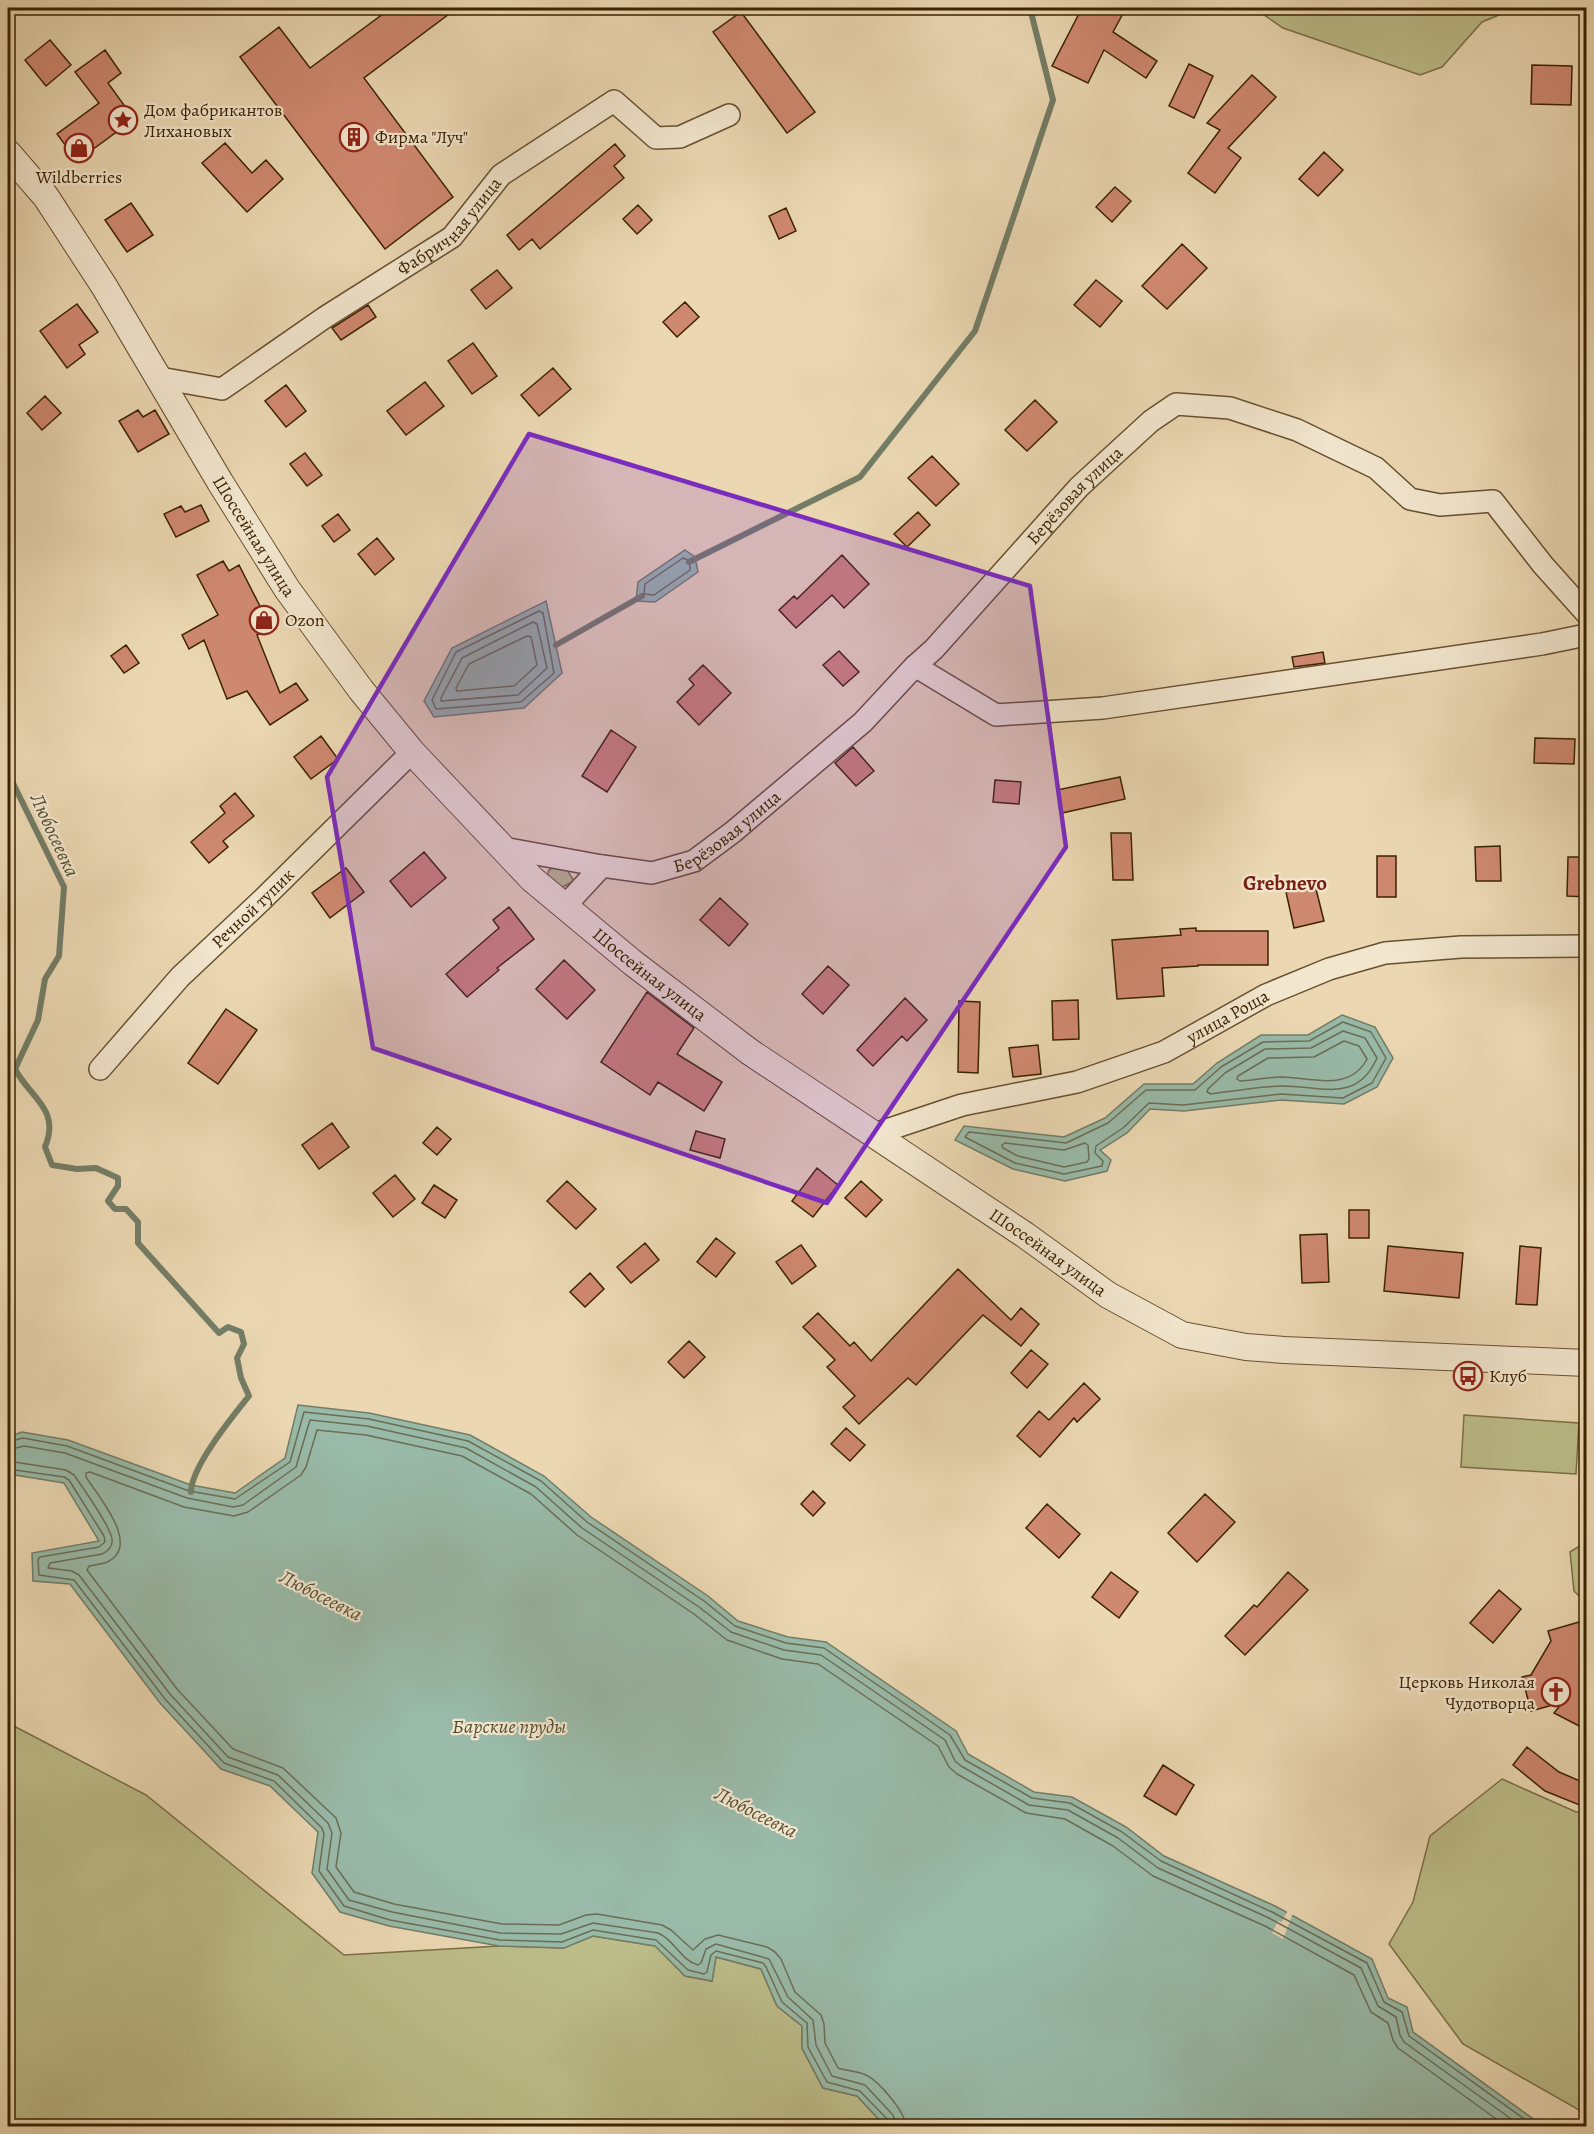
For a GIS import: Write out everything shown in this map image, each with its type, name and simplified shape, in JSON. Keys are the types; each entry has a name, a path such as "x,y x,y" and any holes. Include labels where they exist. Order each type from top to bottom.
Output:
{"street":[{"name":"Фабричная улица","path":"160,378 222,389 324,318 452,237 501,175 614,101 656,138 680,137 729,115"},
{"name":"Шоссейная улица","path":"8,153 46,197 104,286 220,482 287,588 361,690 412,752 532,879 633,963 750,1052 1025,1235 1108,1295 1182,1335 1246,1347 1284,1350 1587,1363"},
{"name":"Берёзовая улица","path":"503,848 652,873 694,861 733,832 863,722 934,649 1079,487 1151,421 1176,404 1230,408 1297,430 1376,468 1410,498 1440,505 1493,501 1542,565 1587,613"},
{"path":"915,666 996,715 1103,708 1542,644 1587,635"},
{"name":"Речной тупик","path":"100,1069 180,977 262,900 412,752"},
{"path":"564,907 602,866"},
{"name":"улица Роща","path":"875,1134 962,1105 1077,1082 1164,1052 1266,995 1329,969 1385,953 1461,946 1587,946"}],"highlighted area":[{"path":"529,434 1030,586 1066,847 827,1203 373,1048 327,777"}],"green space":[{"path":"1254,8 1516,8 1482,22 1442,67 1420,75 1283,28"},
{"path":"556,866 567,870 574,881 561,888 547,876 549,870"},
{"path":"1464,1415 1579,1423 1576,1474 1461,1467"},
{"path":"1586,1542 1586,1603 1574,1591 1570,1552"},
{"path":"8,1723 146,1795 344,1955 499,1946 563,1948 593,1936 656,1946 685,1976 712,1981 716,1957 761,1969 777,2006 802,2026 802,2048 823,2088 857,2096 885,2126 8,2126"},
{"path":"1502,1779 1576,1812 1586,1810 1586,2114 1463,2044 1389,1944 1413,1902 1430,1836"}],"water":[{"path":"685,550 695,557 698,572 655,602 636,601 638,582"},
{"path":"546,601 562,673 524,708 434,717 424,701 452,648"},
{"path":"1342,1015 1375,1027 1393,1058 1377,1087 1344,1104 1281,1100 1184,1111 1150,1109 1127,1133 1100,1150 1111,1160 1107,1171 1065,1181 1013,1169 955,1140 964,1126 1064,1137 1105,1118 1144,1084 1193,1084 1217,1063 1261,1035 1308,1035"},
{"name":"Барские пруды","path":"298,1405 369,1413 470,1435 544,1476 591,1517 708,1596 738,1621 788,1637 826,1642 956,1731 968,1754 1034,1792 1072,1797 1126,1827 1164,1856 1275,1906 1372,1959 1388,1998 1407,2007 1413,2032 1543,2126 885,2126 857,2096 823,2088 802,2048 802,2026 777,2006 761,1969 716,1957 712,1981 685,1976 655,1946 593,1936 564,1948 499,1946 389,1926 340,1912 312,1873 318,1832 270,1786 221,1769 160,1703 70,1584 33,1581 32,1553 99,1541 64,1483 8,1472 8,1437 22,1432 68,1440 191,1485 235,1493 285,1458"}],"pier":[{"path":"1288,1910 1293,1913 1283,1939 1272,1933 1278,1921 1282,1922"}],"building":[{"name":"Фирма \"Луч\"","path":"391,8 457,8 364,78 453,197 385,249 240,57 279,27 310,68"},
{"path":"1082,8 1126,8 1113,32 1157,61 1146,78 1104,50 1088,83 1052,66"},
{"path":"741,12 815,112 787,133 713,32"},
{"path":"50,40 71,65 46,86 25,60"},
{"path":"105,50 121,73 108,83 134,119 77,161 57,134 99,103 75,72"},
{"path":"1189,64 1213,76 1194,118 1169,106"},
{"path":"1532,65 1572,66 1571,105 1531,104"},
{"path":"1252,75 1276,97 1228,148 1241,158 1215,193 1188,173 1220,130 1207,123"},
{"path":"225,143 252,173 266,160 283,179 247,212 202,163"},
{"path":"615,144 625,156 614,166 624,178 540,249 532,239 519,250 507,235"},
{"path":"1324,152 1343,170 1318,196 1299,179"},
{"path":"1115,187 1131,201 1112,222 1096,207"},
{"path":"131,203 153,235 127,252 105,220"},
{"path":"638,205 652,220 637,234 623,219"},
{"path":"786,208 796,231 779,239 769,216"},
{"path":"1182,244 1207,268 1167,309 1142,286"},
{"path":"497,270 512,288 486,309 471,290"},
{"path":"1096,280 1122,301 1100,327 1074,305"},
{"path":"685,302 699,317 677,337 663,322"},
{"path":"77,304 98,332 79,345 85,354 67,368 40,331"},
{"path":"368,305 376,317 341,340 332,328"},
{"path":"473,343 497,376 472,394 448,361"},
{"path":"553,368 571,389 539,416 521,395"},
{"path":"425,382 444,406 406,435 387,411"},
{"path":"286,385 306,411 286,427 265,401"},
{"path":"45,396 61,413 42,430 27,413"},
{"path":"1035,400 1057,422 1027,451 1005,430"},
{"path":"138,410 143,417 155,410 169,434 138,452 119,421"},
{"path":"305,453 322,475 307,486 290,464"},
{"path":"932,456 959,484 936,506 908,478"},
{"path":"201,505 209,521 176,537 164,514 181,506 185,512"},
{"path":"918,512 930,525 907,547 894,534"},
{"path":"338,514 350,530 334,542 322,526"},
{"path":"377,538 394,559 375,575 358,554"},
{"path":"842,555 869,584 844,608 832,595 796,628 779,610 794,596 797,599"},
{"path":"223,561 229,571 239,565 263,612 269,610 276,626 257,635 280,693 296,683 308,700 270,725 247,691 227,699 204,640 189,649 182,635 218,615 197,575"},
{"path":"126,645 139,663 124,673 111,656"},
{"path":"839,651 859,672 843,686 823,665"},
{"path":"1323,652 1325,663 1294,667 1292,657"},
{"path":"703,665 731,693 699,725 677,702 694,685 689,679"},
{"path":"611,730 636,747 607,792 582,776"},
{"path":"321,736 338,759 311,779 294,757"},
{"path":"1535,738 1575,739 1574,764 1534,763"},
{"path":"853,747 874,771 856,786 835,763"},
{"path":"1120,777 1125,799 1062,813 1057,790"},
{"path":"995,780 1021,782 1019,804 993,802"},
{"path":"235,793 254,816 223,841 228,847 209,863 191,842 225,813 220,806"},
{"path":"1111,833 1131,833 1133,880 1113,880"},
{"path":"1500,846 1501,881 1476,881 1475,847"},
{"path":"424,852 446,878 411,907 390,881"},
{"path":"1377,856 1396,856 1396,897 1377,897"},
{"path":"1568,857 1587,857 1587,897 1567,896"},
{"path":"346,868 364,892 330,918 312,893"},
{"path":"1315,885 1324,921 1294,928 1286,892"},
{"path":"720,898 748,924 729,946 700,920"},
{"path":"509,907 534,939 497,968 499,970 467,997 446,974 499,928 493,920"},
{"path":"1196,928 1196,931 1268,931 1268,965 1198,965 1162,968 1164,996 1117,999 1112,940 1181,935 1180,929"},
{"path":"564,960 595,990 567,1019 536,989"},
{"path":"828,966 849,985 823,1014 802,994"},
{"path":"647,992 694,1028 677,1054 722,1082 704,1111 658,1082 650,1095 601,1062"},
{"path":"905,998 927,1020 907,1041 902,1036 873,1066 857,1050"},
{"path":"1078,1000 1079,1039 1053,1040 1052,1001"},
{"path":"959,1001 980,1002 978,1073 958,1072"},
{"path":"226,1009 257,1030 218,1084 188,1063"},
{"path":"1038,1045 1041,1074 1013,1077 1009,1048"},
{"path":"332,1123 349,1147 319,1169 302,1145"},
{"path":"437,1127 451,1139 437,1155 423,1143"},
{"path":"696,1131 725,1139 720,1158 690,1150"},
{"path":"817,1168 838,1185 813,1217 792,1201"},
{"path":"395,1175 415,1199 393,1217 373,1193"},
{"path":"567,1181 596,1209 576,1229 547,1201"},
{"path":"861,1181 882,1200 866,1217 845,1198"},
{"path":"434,1185 457,1200 445,1218 422,1203"},
{"path":"1349,1210 1369,1210 1369,1238 1349,1238"},
{"path":"1327,1234 1329,1282 1302,1283 1300,1235"},
{"path":"716,1238 735,1253 716,1277 697,1262"},
{"path":"645,1243 659,1260 631,1283 617,1267"},
{"path":"801,1245 816,1266 792,1284 776,1262"},
{"path":"1388,1246 1463,1253 1459,1298 1384,1291"},
{"path":"1520,1246 1541,1248 1537,1305 1516,1304"},
{"path":"958,1269 1011,1320 1021,1308 1039,1324 1021,1346 983,1315 916,1385 908,1378 859,1424 843,1407 855,1396 827,1367 835,1360 803,1327 818,1313 850,1346 854,1342 871,1361"},
{"path":"590,1273 604,1289 585,1307 570,1292"},
{"path":"689,1341 705,1357 684,1378 668,1362"},
{"path":"1031,1350 1048,1364 1027,1388 1011,1373"},
{"path":"1084,1383 1100,1399 1077,1422 1074,1418 1040,1457 1017,1436 1039,1411 1049,1420"},
{"path":"846,1428 865,1445 850,1461 831,1444"},
{"path":"813,1491 825,1503 813,1516 801,1504"},
{"path":"1205,1494 1235,1522 1197,1562 1168,1533"},
{"path":"1047,1504 1080,1534 1059,1558 1026,1528"},
{"path":"1111,1572 1138,1592 1119,1618 1092,1597"},
{"path":"1288,1572 1308,1590 1245,1655 1225,1636 1254,1605 1257,1607"},
{"path":"1499,1590 1521,1609 1493,1643 1470,1623"},
{"name":"Церковь Николая Чудотворца","path":"1579,1622 1581,1631 1587,1634 1587,1730 1554,1713 1563,1702 1531,1711 1522,1677 1531,1675 1551,1641 1548,1631"},
{"path":"1527,1747 1559,1772 1587,1784 1587,1808 1545,1791 1513,1765"},
{"path":"1163,1765 1194,1785 1176,1815 1144,1796"}],"waterway":[{"path":"689,562 860,477 975,331 1053,100 1030,8"},
{"path":"556,645 642,596"},
{"name":"Любосеевка","path":"8,773 64,887 59,956 45,979 38,1020 15,1069 46,1113 49,1134 45,1147 52,1165 77,1169 96,1168 118,1178 118,1186 108,1201 115,1209 126,1209 138,1222 138,1243 219,1333 228,1327 241,1332 244,1344 237,1358 241,1378 249,1396 205,1456 198,1469 191,1492"}],"place":[{"name":"Дом фабрикантов Лихановых","path":"123,120"},
{"name":"Фирма \"Луч\"","path":"354,137"},
{"name":"Wildberries","path":"79,148"},
{"name":"Ozon","path":"264,620"},
{"name":"Клуб","path":"1468,1376"},
{"name":"Церковь Николая Чудотворца","path":"1556,1692"}],"district":[{"name":"Grebnevo","path":"1285,883"}]}
